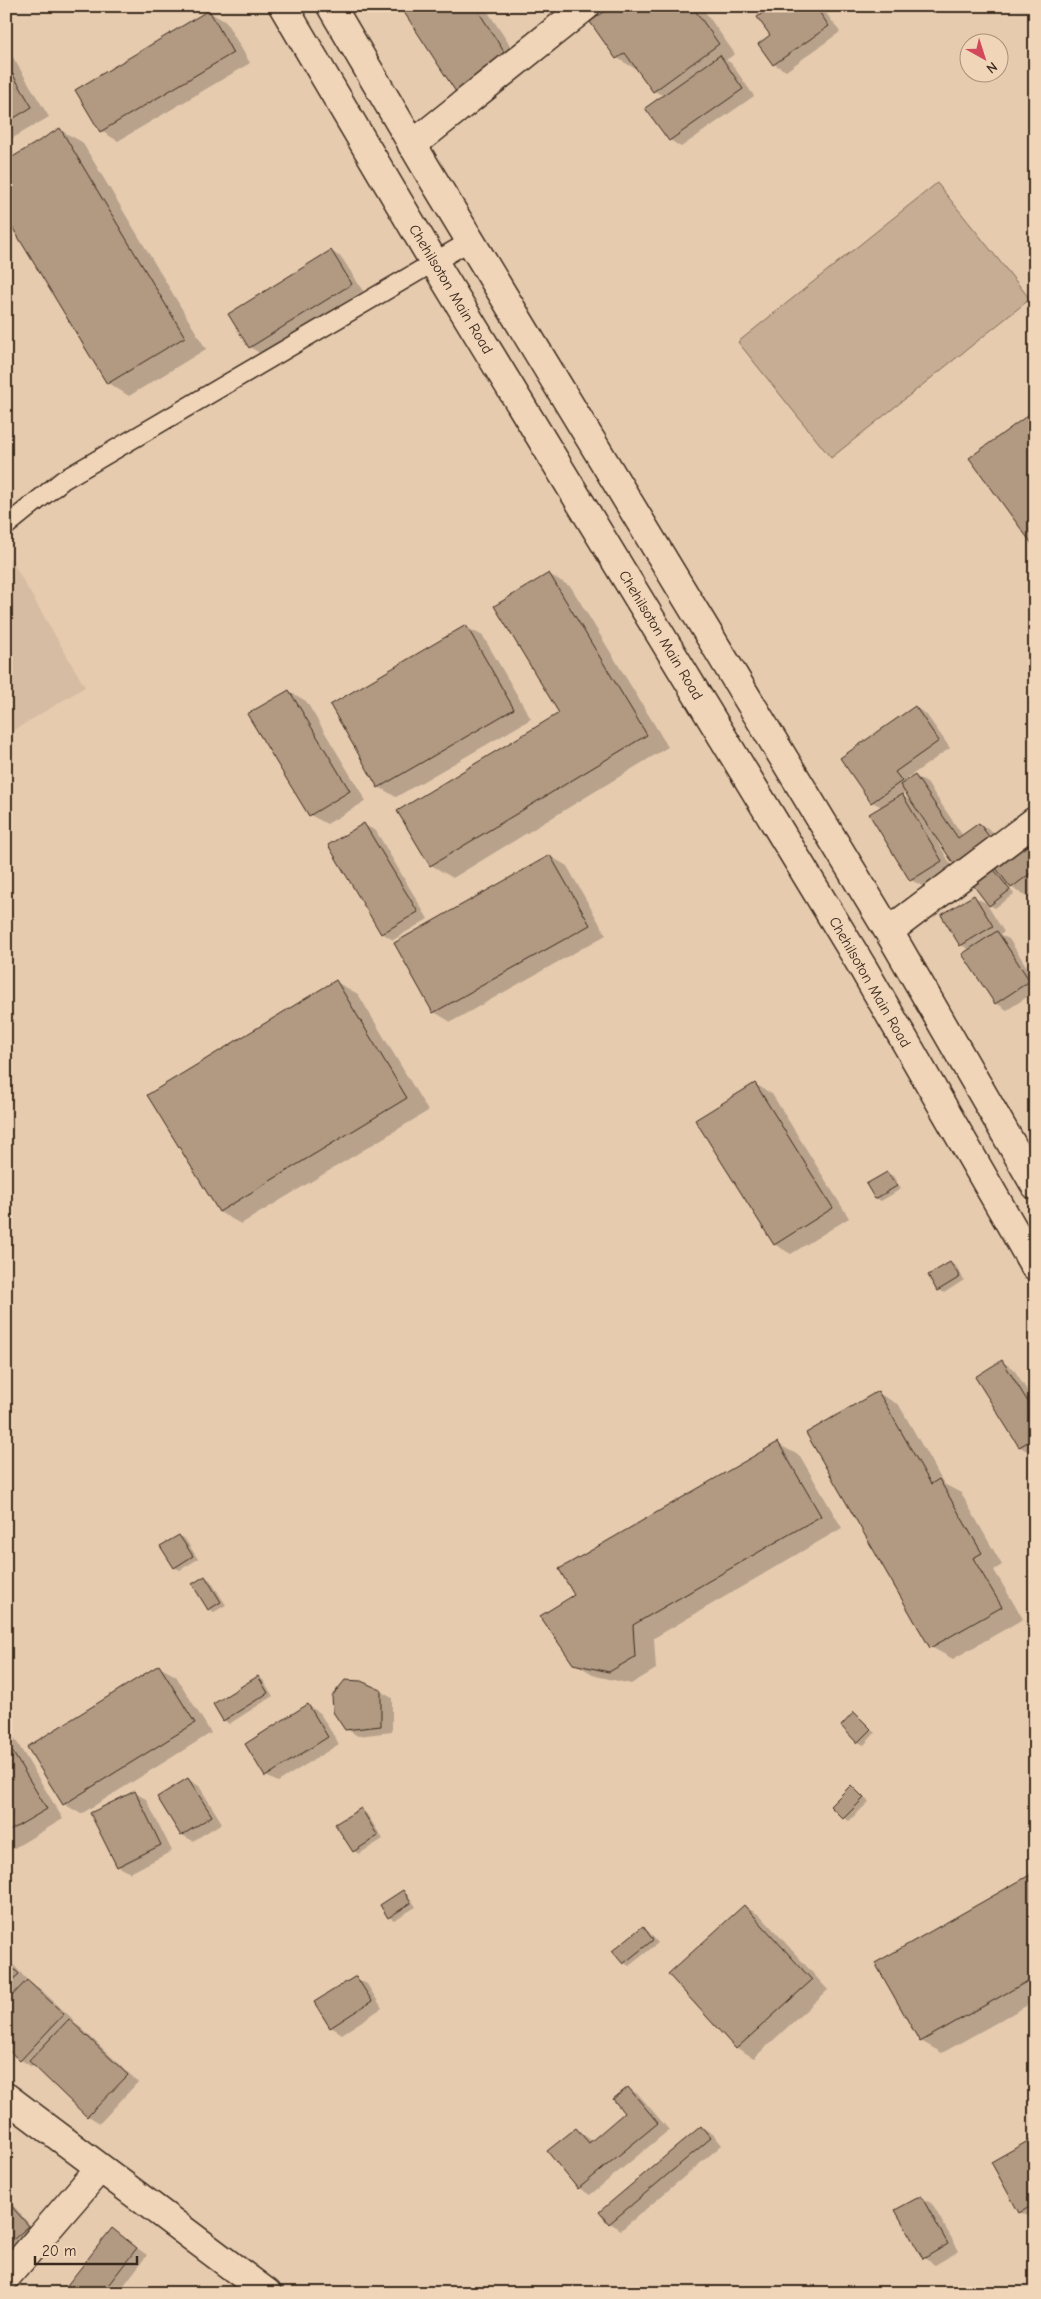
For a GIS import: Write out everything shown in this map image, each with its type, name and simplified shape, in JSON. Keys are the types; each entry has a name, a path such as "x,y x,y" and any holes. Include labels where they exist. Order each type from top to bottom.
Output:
{"main road":[{"name":"Chehilsoton Main Road","path":"283,6 434,262 863,968 1035,1267"},
{"path":"331,6 412,145 889,932 1035,1185"},
{"path":"412,145 586,6"},
{"path":"889,932 1035,821"},
{"path":"6,2097 267,2293"},
{"path":"6,2277 100,2168"}],"lane":[{"path":"6,526 63,480 470,241"}],"shaded area":[{"path":"937,183 1030,299 831,458 738,342"},
{"path":"6,551 85,687 6,735"}],"building":[{"path":"400,6 475,6 508,58 456,92"},
{"path":"612,6 692,6 719,44 653,92 625,53 616,59 590,22"},
{"path":"772,6 815,6 829,26 773,65 758,44 770,35 757,17"},
{"path":"209,10 233,53 100,132 75,90"},
{"path":"720,55 743,89 669,141 645,108"},
{"path":"6,63 32,107 6,123"},
{"path":"60,128 185,337 107,384 6,217 6,161"},
{"path":"331,250 352,284 249,348 228,314"},
{"path":"1035,410 1035,548 969,458"},
{"path":"549,573 647,735 430,866 397,811 559,713 494,606"},
{"path":"466,625 514,709 378,788 330,705"},
{"path":"289,690 350,791 309,816 247,714"},
{"path":"915,706 939,741 895,772 902,781 871,803 840,758"},
{"path":"915,775 958,838 979,823 993,842 956,867 900,785"},
{"path":"902,794 942,861 910,881 869,814"},
{"path":"364,823 418,912 381,934 328,845"},
{"path":"1035,826 1035,870 1011,888 989,859"},
{"path":"550,855 590,925 433,1013 394,943"},
{"path":"988,862 1010,890 989,906 967,877"},
{"path":"974,895 993,926 960,946 941,915"},
{"path":"997,931 1030,981 995,1004 962,954"},
{"path":"336,980 407,1098 219,1212 147,1095"},
{"path":"755,1083 833,1208 774,1245 695,1120"},
{"path":"887,1172 897,1186 875,1199 866,1184"},
{"path":"950,1262 960,1277 937,1291 928,1275"},
{"path":"1002,1360 1035,1413 1035,1438 1019,1447 975,1377"},
{"path":"878,1391 931,1484 939,1479 982,1553 973,1558 1002,1607 930,1648 806,1433"},
{"path":"778,1442 821,1516 633,1625 635,1657 609,1672 573,1664 540,1616 574,1595 559,1569"},
{"path":"179,1535 193,1556 174,1568 160,1546"},
{"path":"205,1576 221,1602 208,1610 192,1584"},
{"path":"159,1665 195,1723 63,1805 27,1747"},
{"path":"258,1676 268,1693 223,1721 213,1704"},
{"path":"345,1680 361,1681 381,1690 381,1726 345,1730 333,1712 332,1696"},
{"path":"308,1704 328,1737 265,1777 245,1744"},
{"path":"854,1712 871,1729 857,1743 841,1726"},
{"path":"6,1741 47,1809 6,1833"},
{"path":"188,1778 212,1816 181,1836 157,1797"},
{"path":"851,1785 864,1798 843,1819 830,1806"},
{"path":"135,1791 161,1845 117,1867 90,1813"},
{"path":"361,1808 378,1836 353,1852 335,1824"},
{"path":"1035,1872 1035,1977 920,2042 875,1963"},
{"path":"403,1890 411,1903 388,1918 380,1905"},
{"path":"744,1905 812,1980 736,2049 668,1974"},
{"path":"643,1926 653,1940 623,1964 612,1951"},
{"path":"6,1961 19,1974 6,1986"},
{"path":"356,1976 372,2001 330,2028 314,2002"},
{"path":"27,1980 64,2014 20,2061 6,2048 6,2002"},
{"path":"69,2019 128,2075 87,2117 29,2061"},
{"path":"628,2087 658,2123 578,2189 547,2151 576,2128 589,2143 624,2113 613,2099"},
{"path":"701,2126 711,2138 609,2224 599,2212"},
{"path":"1035,2137 1035,2204 1019,2213 991,2162"},
{"path":"921,2196 948,2244 923,2259 895,2210"},
{"path":"6,2200 29,2226 7,2245 6,2244"},
{"path":"112,2228 137,2248 102,2293 61,2293"}]}
